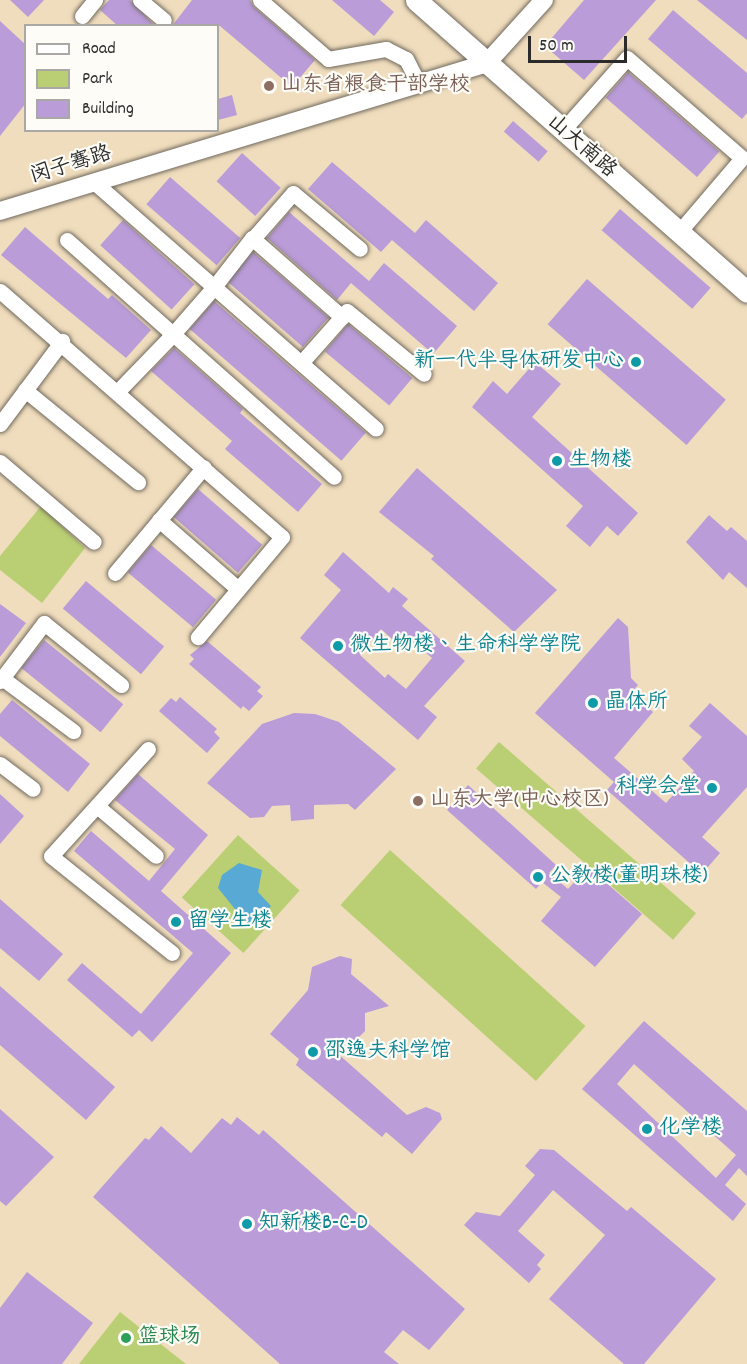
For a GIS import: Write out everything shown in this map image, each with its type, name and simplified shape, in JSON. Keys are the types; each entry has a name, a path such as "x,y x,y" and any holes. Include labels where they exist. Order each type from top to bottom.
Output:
{"main road":[{"name":"山大南路","path":"416,0 747,292"}],"street":[{"path":"82,16 95,0"},
{"path":"140,0 164,20"},
{"path":"260,0 328,59 386,49 406,59 418,83"},
{"path":"487,63 544,0"},
{"path":"563,130 627,58 742,158 678,232"},
{"name":"闵子骞路","path":"0,211 487,63"},
{"path":"94,182 376,429"},
{"path":"118,391 214,287 293,193 360,249"},
{"path":"250,242 252,238 342,317"},
{"path":"68,240 334,477"},
{"path":"0,291 62,341 282,537 198,637"},
{"path":"301,363 347,311 424,374"},
{"path":"0,424 6,405 25,390 62,341"},
{"path":"25,390 138,482"},
{"path":"0,462 94,542"},
{"path":"115,573 204,467"},
{"path":"159,520 238,589"},
{"path":"73,731 1,680 44,623 121,685"},
{"path":"148,749 51,856 172,953"},
{"path":"0,764 33,789"},
{"path":"97,806 156,855"}],"green space":[{"path":"41,506 85,548 42,603 0,570 0,556"},
{"path":"499,742 696,913 673,940 476,768"},
{"path":"238,835 300,891 243,953 182,897"},
{"path":"390,850 585,1026 536,1081 340,905"},
{"name":"篮球场","path":"120,1312 186,1364 79,1364"}],"water":[{"path":"239,863 262,870 258,892 271,906 256,922 247,924 218,888 222,875"}],"building":[{"path":"10,0 44,0 28,17"},
{"path":"109,0 130,0 153,24 116,24 100,10"},
{"path":"192,0 250,0 254,7 315,60 292,87 219,24 174,24"},
{"path":"332,0 380,0 394,12 374,36"},
{"path":"584,0 656,0 584,80 545,46"},
{"path":"697,0 747,0 747,40"},
{"path":"673,10 747,73 747,113 742,119 648,39"},
{"path":"0,21 24,43 24,106 0,136"},
{"path":"628,72 719,151 697,177 606,98"},
{"path":"232,95 237,115 219,120 219,99"},
{"path":"513,121 548,151 539,162 504,132"},
{"path":"242,153 281,188 255,216 217,181"},
{"path":"332,162 415,233 426,220 498,283 474,311 392,240 381,252 308,189"},
{"path":"170,177 240,238 217,265 146,204"},
{"path":"620,209 711,288 692,309 602,230"},
{"path":"289,212 369,281 384,263 457,326 433,354 351,283 337,300 267,238"},
{"path":"123,220 194,284 172,310 100,245"},
{"path":"25,227 108,299 112,295 151,330 126,358 1,255"},
{"path":"253,252 328,318 303,347 227,281"},
{"name":"新一代半导体研发中心","path":"587,279 726,400 687,445 548,324"},
{"path":"214,301 366,433 341,461 190,329"},
{"path":"348,324 412,378 389,406 325,352"},
{"path":"174,348 243,409 240,413 322,484 298,512 225,449 232,441 151,371"},
{"name":"生物楼","path":"535,362 561,384 532,417 638,513 618,536 607,526 590,547 566,526 583,506 472,407 493,381 507,394"},
{"path":"417,468 557,590 514,632 431,559 434,556 379,512"},
{"path":"198,489 262,545 238,573 174,517"},
{"path":"709,515 727,531 731,527 747,541 747,588 729,572 723,580 686,542"},
{"path":"151,545 216,600 193,627 128,573"},
{"name":"微生物楼、生命科学学院","path":"343,552 389,593 393,587 408,599 402,606 465,661 424,706 437,717 418,740 300,638 341,590 324,575","holes":["381,629 405,651 414,642 432,658 406,689 388,674 385,678 360,655"]},
{"path":"86,581 164,647 141,674 63,609"},
{"path":"0,604 26,623 0,657"},
{"path":"618,618 628,627 631,678 638,685 631,693 653,712 614,758 666,803 694,771 682,759 702,737 689,726 710,703 747,736 747,787 702,837 720,853 702,874 607,790 614,782 535,713"},
{"path":"44,640 123,704 101,732 21,668"},
{"path":"207,641 261,687 257,691 263,696 249,711 243,706 241,709 189,664 194,659 190,655"},
{"path":"180,697 217,729 214,732 220,738 207,753 159,711 171,698 176,702"},
{"path":"12,700 90,764 68,792 0,736 0,714"},
{"path":"294,713 315,714 339,722 396,769 355,810 348,804 314,805 314,819 291,821 290,805 272,806 264,817 250,818 207,783 262,724"},
{"name":"留学生楼","path":"138,774 208,835 161,891 231,953 152,1042 139,1030 132,1037 67,980 82,963 141,1014 193,953 74,851 91,831 149,881 175,849 115,800"},
{"name":"公教楼(董明珠楼)","path":"468,785 556,865 549,873 568,889 588,867 642,914 595,967 541,921 561,897 542,882 536,889 447,810"},
{"path":"0,794 24,816 0,844"},
{"path":"0,899 63,954 39,981 0,948"},
{"name":"邵逸夫科学馆","path":"340,956 352,959 351,974 389,1006 365,1013 365,1031 356,1040 327,1044 407,1115 426,1107 440,1113 442,1119 412,1154 386,1132 382,1137 296,1065 299,1059 270,1034 308,990 312,967"},
{"path":"0,986 115,1087 86,1120 0,1045"},
{"name":"化学楼","path":"644,1021 747,1111 747,1176 739,1168 725,1185 746,1204 733,1221 582,1089","holes":["634,1064 736,1155 716,1178 617,1084"]},
{"path":"0,1109 54,1157 6,1206 0,1201"},
{"name":"知新楼B-C-D","path":"237,1117 259,1135 263,1130 465,1309 429,1350 403,1330 384,1352 399,1364 280,1364 93,1197 145,1138 149,1140 161,1126 191,1153 222,1118 231,1125"},
{"path":"540,1149 554,1150 627,1211 631,1207 716,1279 644,1364 624,1364 549,1299 605,1235 553,1190 518,1231 545,1255 537,1265 541,1269 529,1283 464,1225 476,1212 500,1216 535,1175 525,1166"},
{"path":"27,1272 93,1323 62,1364 0,1364 0,1308"}],"place":[{"name":"山东省粮食干部学校","path":"269,86"},
{"name":"新一代半导体研发中心","path":"636,362"},
{"name":"生物楼","path":"557,461"},
{"name":"微生物楼、生命科学学院","path":"338,646"},
{"name":"晶体所","path":"593,703"},
{"name":"科学会堂","path":"712,788"},
{"name":"山东大学(中心校区)","path":"418,801"},
{"name":"公教楼(董明珠楼)","path":"538,877"},
{"name":"留学生楼","path":"176,922"},
{"name":"邵逸夫科学馆","path":"313,1052"},
{"name":"化学楼","path":"647,1129"},
{"name":"知新楼B-C-D","path":"247,1224"},
{"name":"篮球场","path":"126,1338"}]}
